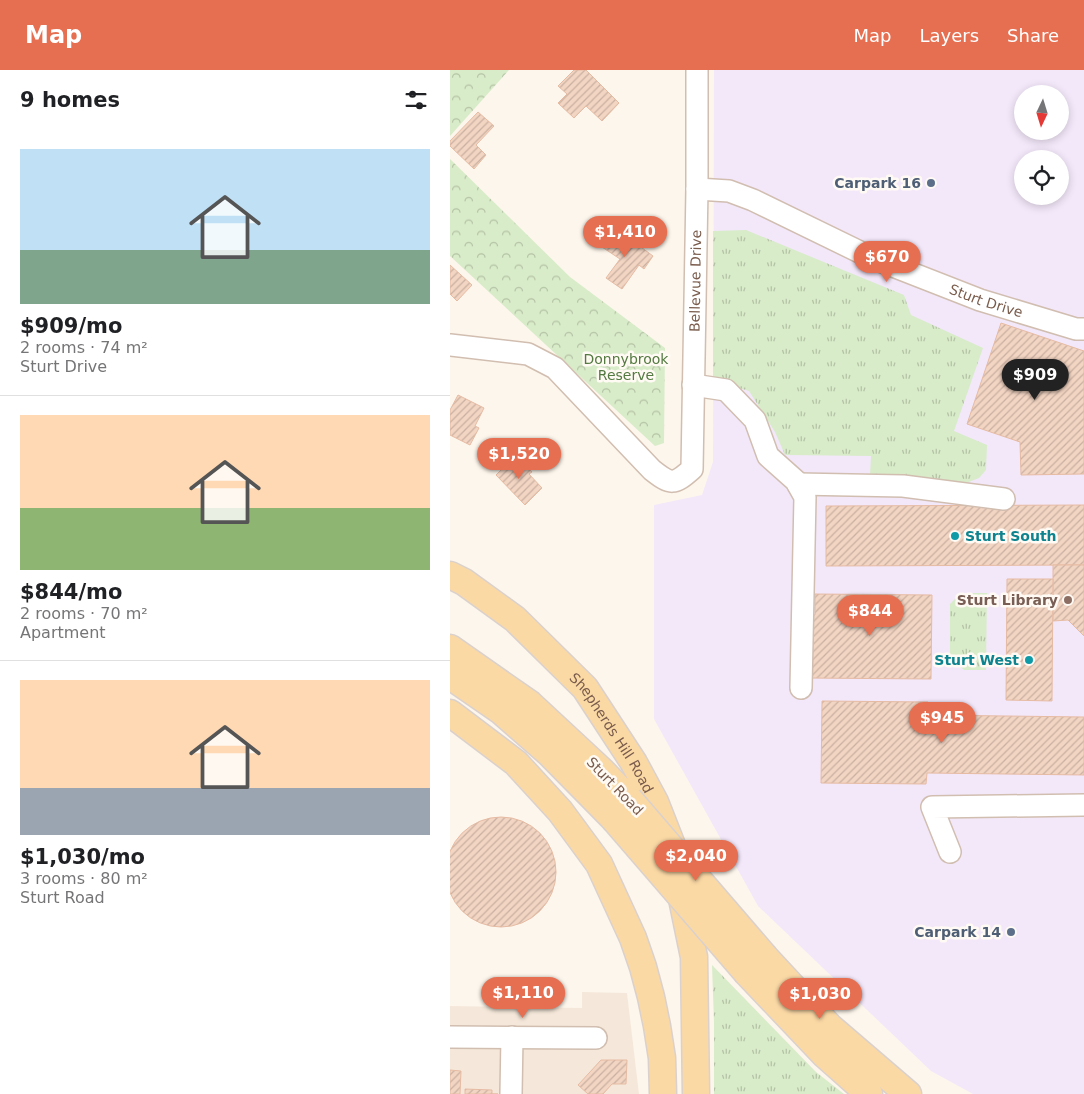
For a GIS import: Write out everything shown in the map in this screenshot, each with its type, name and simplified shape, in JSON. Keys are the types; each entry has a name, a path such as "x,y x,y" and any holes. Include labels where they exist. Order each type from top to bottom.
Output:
{"main road":[{"name":"Shepherds Hill Road","path":"450,575 464,582 515,618 586,688 634,763 655,802 672,848 694,957 696,1094"},
{"name":"Sturt Road","path":"450,648 530,704 601,770 621,809"},
{"name":"Sturt Road","path":"450,676 501,711 549,753 621,809 756,965 825,1055 869,1094"},
{"path":"450,713 516,763 560,811 599,864 633,938 645,974 662,1058 663,1094"},
{"name":"Sturt Road","path":"756,965 908,1094"}],"street":[{"name":"Bellevue Drive","path":"450,345 528,354 555,368 652,470 664,479 675,482 692,469 697,70"},
{"name":"Sturt Drive","path":"697,189 729,190 870,257 980,300 1076,329 1084,329"},
{"path":"693,385 726,390 755,420 768,456 796,481 805,497 801,688"},
{"path":"798,484 903,486 1004,500"},
{"path":"950,852 932,807 1084,805"},
{"path":"450,1037 596,1038"},
{"path":"511,1094 512,1037"}],"shaded area":[{"path":"714,70 1084,70 1084,1094 973,1094 931,1071 758,906 654,719 654,505 702,495 713,462"},
{"path":"582,992 627,993 639,1094 450,1094 450,1006 582,1008"}],"green space":[{"path":"450,70 509,70 450,136"},
{"name":"Donnybrook Reserve","path":"450,159 570,277 665,348 664,443 655,446 450,256"},
{"path":"746,230 904,295 911,315 983,348 954,431 987,445 986,470 979,478 966,483 925,477 870,475 871,456 785,455 775,432 749,391 713,380 713,231"},
{"path":"961,593 987,593 986,670 964,670 950,659 950,604"},
{"path":"712,965 816,1072 844,1094 714,1094"}],"building":[{"path":"574,70 586,70 619,103 602,121 586,106 574,118 558,103 567,94 558,86"},
{"path":"478,112 494,126 476,145 486,155 474,169 450,146 450,141"},
{"path":"615,228 653,256 644,269 639,265 622,289 606,278 620,259 602,247"},
{"path":"450,265 472,285 457,301 450,294"},
{"path":"1001,323 1084,351 1084,474 1021,475 1020,442 967,424"},
{"path":"458,395 484,408 475,426 479,428 470,445 450,435 450,410"},
{"path":"516,455 532,472 529,474 542,488 525,505 496,475"},
{"name":"Sturt South","path":"1084,505 1084,565 826,566 826,506"},
{"name":"Sturt Library","path":"1053,565 1084,565 1084,636 1068,620 1053,621"},
{"name":"Sturt West","path":"1007,579 1053,579 1052,701 1006,700"},
{"path":"815,594 932,595 931,679 807,678 808,615 815,615"},
{"path":"822,701 928,702 928,715 1084,717 1084,775 927,773 926,784 821,783"},
{"path":"490,818 512,818 532,826 547,841 555,861 555,883 547,903 532,918 522,923 501,927 480,923 462,911 450,893 450,851 462,833 480,821"},
{"path":"601,1060 627,1060 626,1084 612,1084 603,1094 588,1094 578,1085"},
{"path":"450,1070 461,1071 460,1094 450,1094"},
{"path":"465,1089 492,1090 492,1094 465,1094"}],"place":[{"name":"Carpark 16","path":"931,183"},
{"name":"Sturt South","path":"955,536"},
{"name":"Sturt Library","path":"1068,600"},
{"name":"Sturt West","path":"1029,660"},
{"name":"Carpark 14","path":"1011,932"}]}
